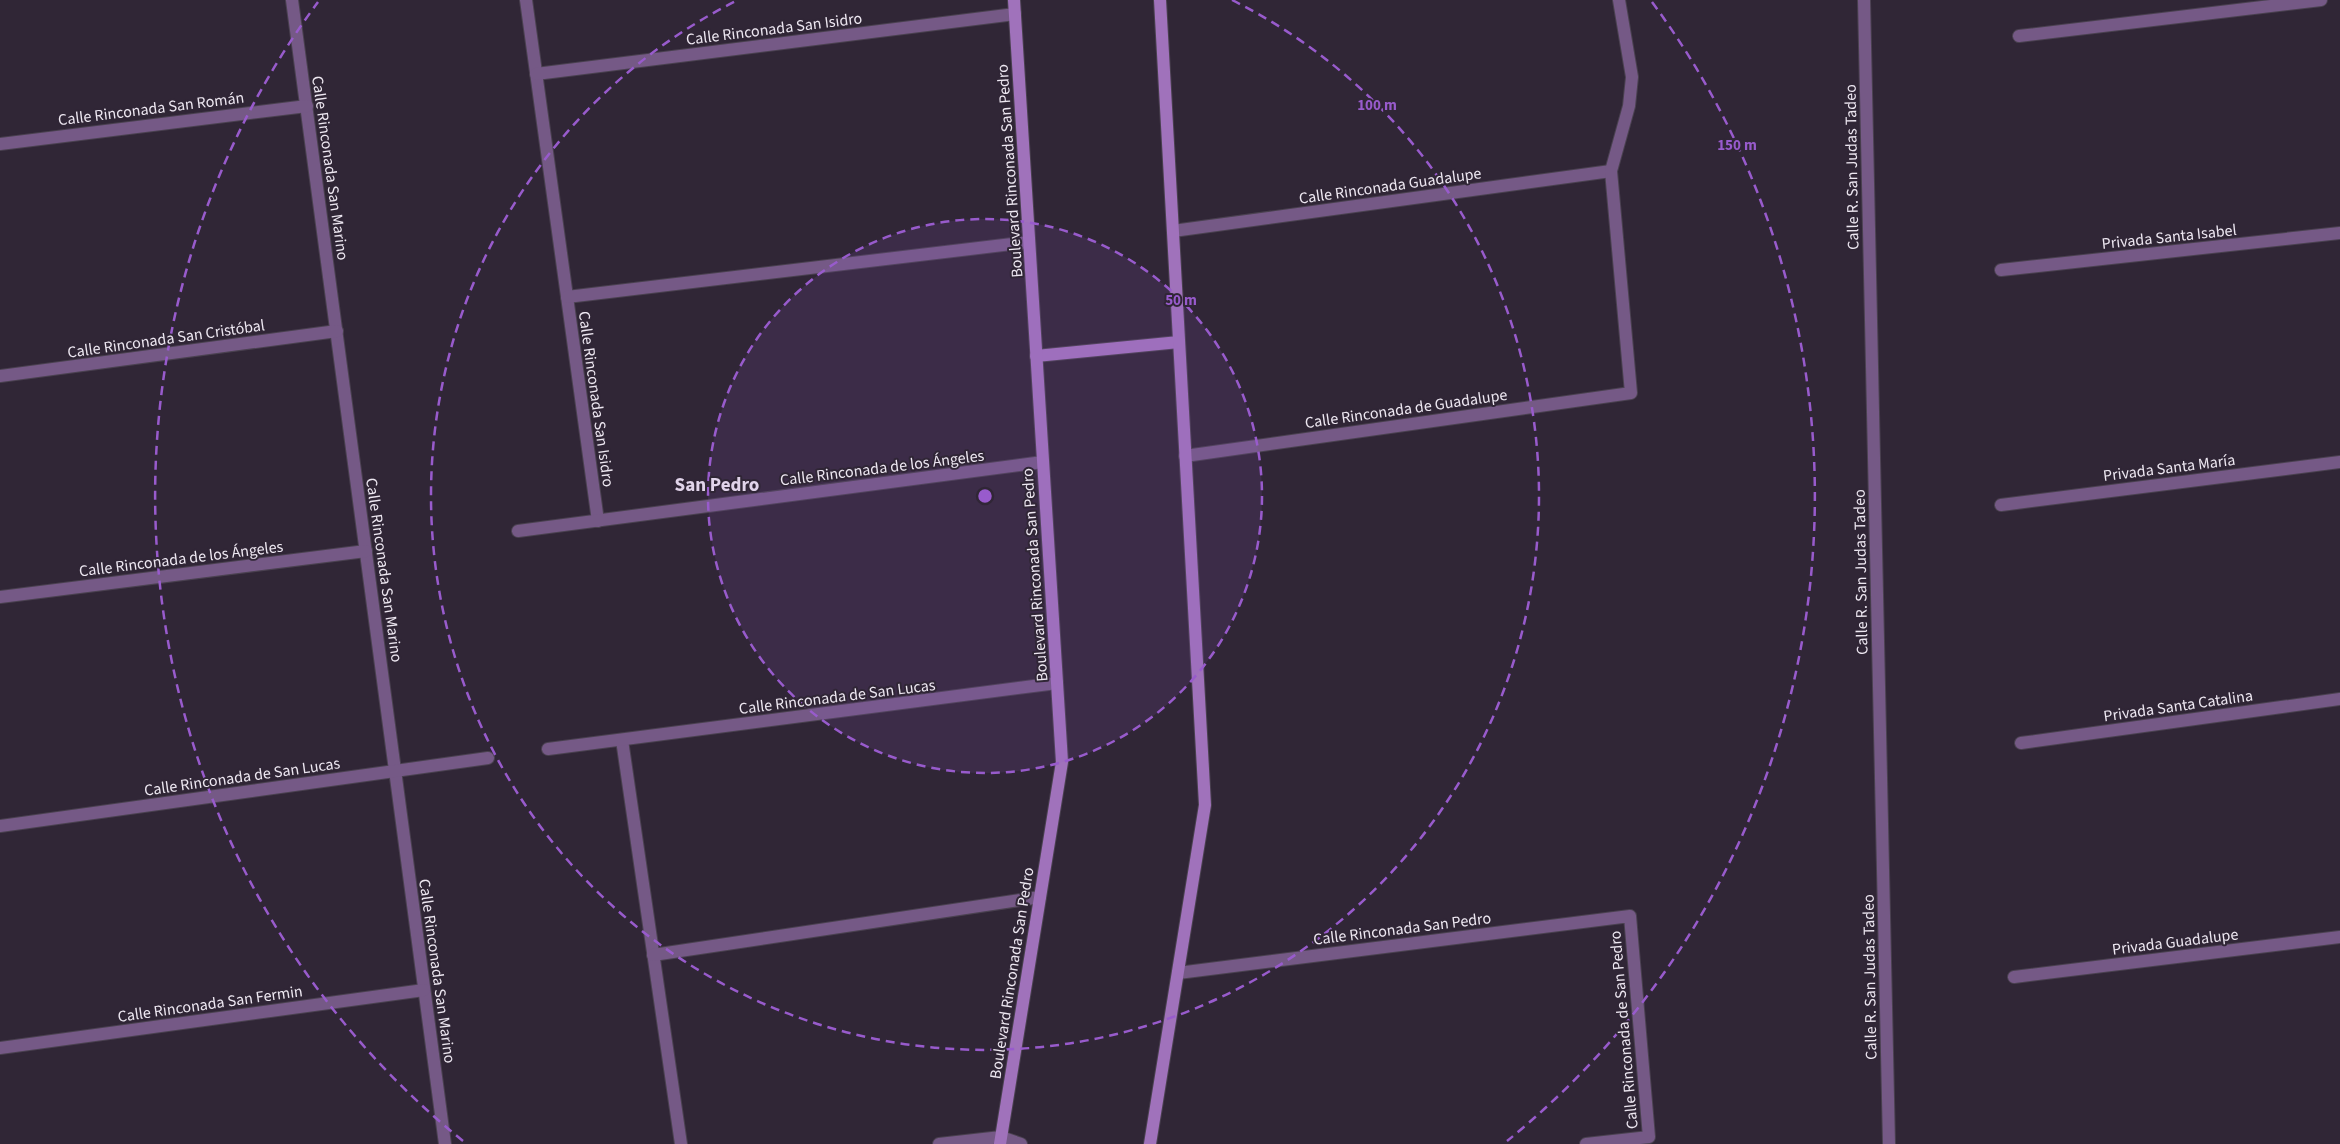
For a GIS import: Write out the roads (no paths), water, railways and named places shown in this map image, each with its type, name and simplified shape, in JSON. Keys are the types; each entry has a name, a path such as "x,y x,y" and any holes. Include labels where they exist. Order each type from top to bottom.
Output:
{"street":[{"name":"Calle Rinconada San Marino","path":"292,0 445,1144"},
{"name":"Calle Rinconada San Isidro","path":"526,0 598,521"},
{"name":"Boulevard Rinconada San Pedro","path":"1001,1140 1062,762 1014,0"},
{"path":"1150,1144 1205,805 1160,0"},
{"path":"1611,171 1630,106 1632,77 1619,0"},
{"name":"Calle R. San Judas Tadeo","path":"1864,0 1890,1144"},
{"path":"2019,36 2321,0"},
{"name":"Calle Rinconada San Isidro","path":"536,74 1015,14"},
{"name":"Calle Rinconada San Román","path":"0,144 307,106"},
{"name":"Calle Rinconada Guadalupe","path":"1173,231 1611,171"},
{"name":"Calle Rinconada de Guadalupe","path":"1185,456 1631,393 1611,171"},
{"name":"Privada Santa Isabel","path":"2002,270 2340,233"},
{"path":"567,297 1029,242"},
{"name":"Calle Rinconada San Cristóbal","path":"0,376 337,331"},
{"path":"1036,356 1179,342"},
{"name":"Calle Rinconada de los Ángeles","path":"518,531 1043,462"},
{"name":"Privada Santa María","path":"2001,505 2340,462"},
{"name":"Calle Rinconada de los Ángeles","path":"0,597 366,551"},
{"name":"Calle Rinconada de San Lucas","path":"548,749 1057,683"},
{"name":"Privada Santa Catalina","path":"2020,743 2340,699"},
{"path":"622,740 681,1144"},
{"name":"Calle Rinconada de San Lucas","path":"0,826 488,758"},
{"path":"653,955 1040,897"},
{"name":"Calle Rinconada San Pedro","path":"1178,973 1630,916"},
{"name":"Calle Rinconada de San Pedro","path":"1586,1144 1649,1137 1630,916"},
{"name":"Privada Guadalupe","path":"2014,976 2340,937"},
{"name":"Calle Rinconada San Fermin","path":"0,1048 424,990"},
{"path":"939,1144 1001,1140 1020,1144"}],"district":[{"name":"San Pedro","path":"717,484"}]}
